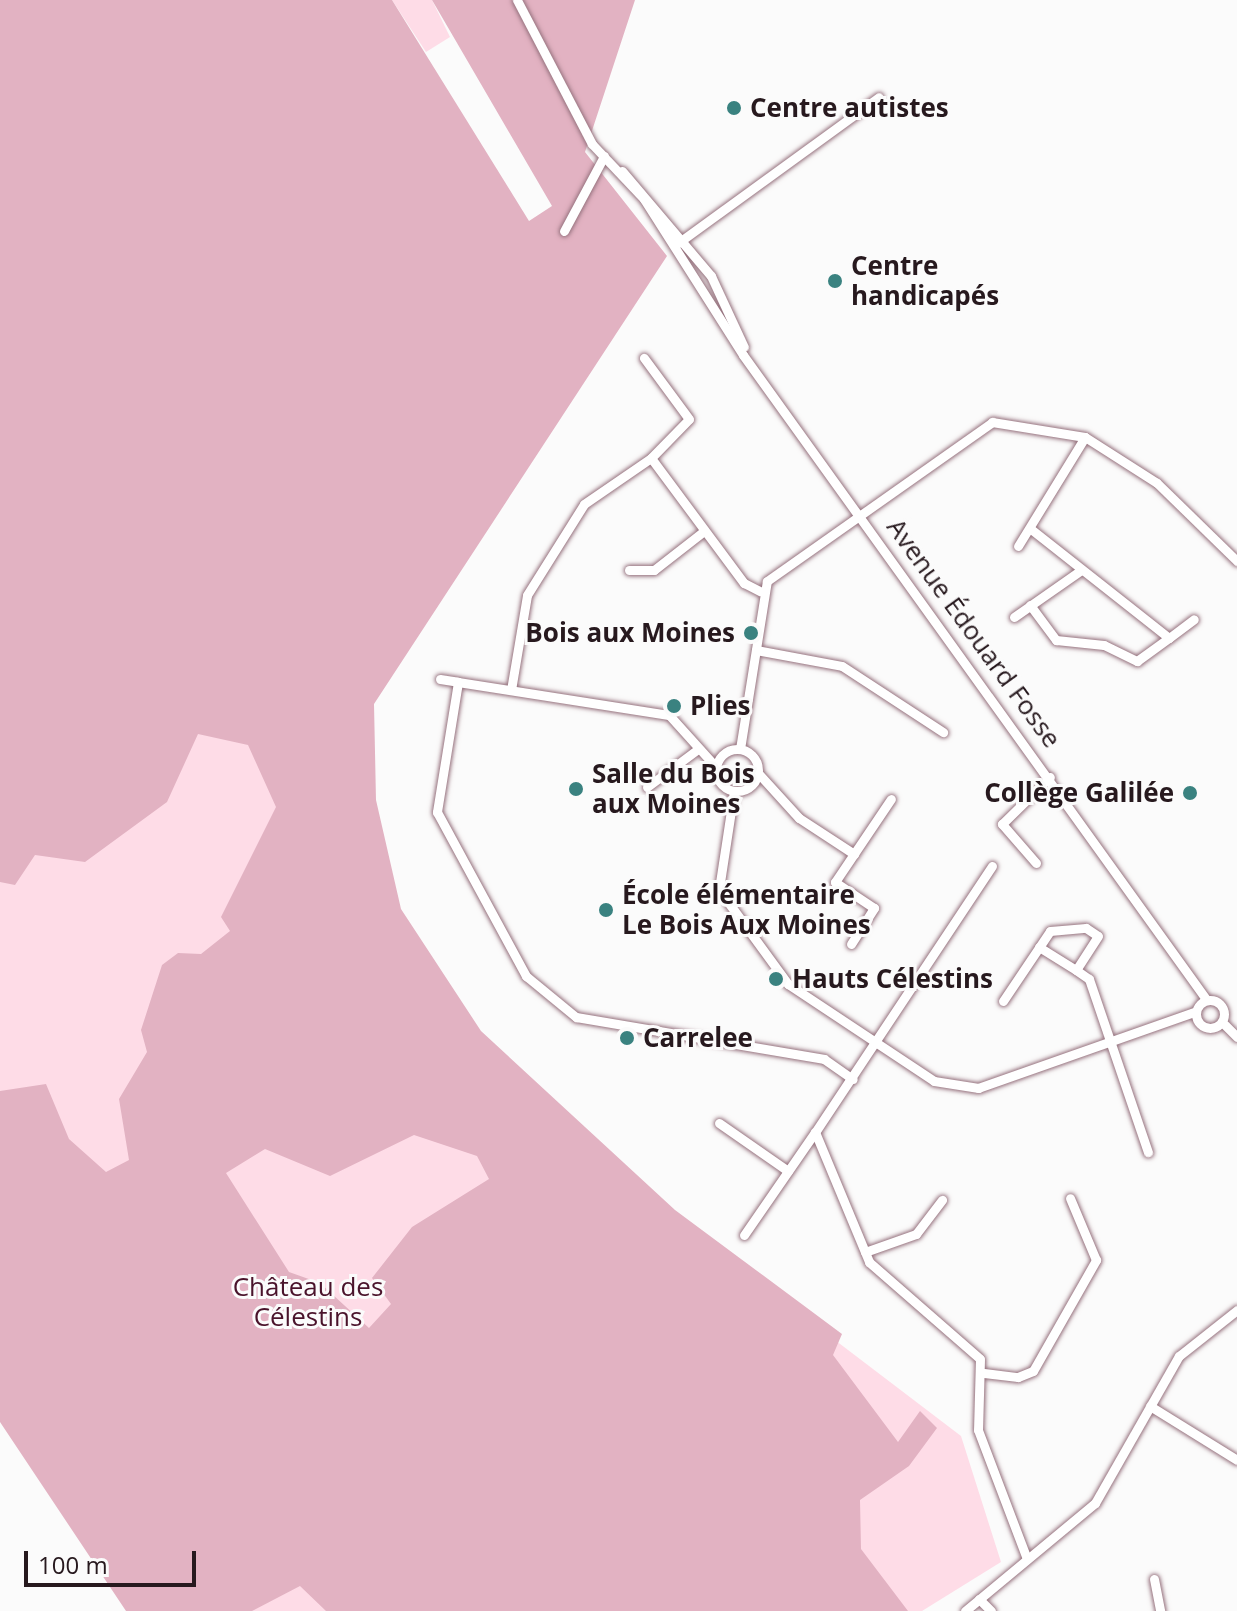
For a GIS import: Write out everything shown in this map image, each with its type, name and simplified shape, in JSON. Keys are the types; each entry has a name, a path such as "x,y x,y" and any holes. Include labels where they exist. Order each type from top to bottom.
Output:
{"street":[{"name":"Avenue Édouard Fosse","path":"517,0 584,131 604,158 664,222 677,244 711,276 758,373 1206,999 1223,1012 1225,1025"},
{"path":"677,244 879,97"},
{"path":"564,231 604,158"},
{"path":"511,690 527,595 584,504 651,458 689,419 644,358"},
{"path":"740,749 756,650 760,591 861,514 992,422 1085,437 1157,483 1237,561"},
{"path":"1018,546 1085,437"},
{"path":"651,458 744,583 760,591"},
{"path":"1031,529 1169,638"},
{"path":"629,570 654,570 704,531"},
{"path":"1014,617 1081,570"},
{"path":"1030,605 1056,640 1104,645 1137,661 1194,619"},
{"path":"756,650 842,666 943,732"},
{"path":"440,679 669,715 716,767 722,785 734,791 752,785 758,773"},
{"path":"458,682 437,812 526,976 576,1017 824,1059 853,1079"},
{"path":"647,787 698,749"},
{"path":"716,767 722,756 740,749 752,755 758,773 799,818 854,854"},
{"path":"1036,863 1002,824 1050,777"},
{"path":"734,791 721,892 788,984 934,1081 978,1088 1194,1012 1206,999"},
{"path":"851,944 874,908 835,882 891,799"},
{"path":"744,1235 853,1079 992,866"},
{"path":"1003,1001 1050,931 1086,928 1098,936 1076,970"},
{"path":"1039,947 1089,979 1148,1152"},
{"path":"1194,1012 1213,1028 1225,1025 1237,1037"},
{"path":"719,1123 788,1171"},
{"path":"815,1132 865,1252 973,1347 984,1373 978,1430 1027,1559"},
{"path":"984,1373 1018,1377 1033,1371 1096,1260 1070,1198"},
{"path":"865,1252 916,1234 942,1200"},
{"path":"965,1611 1095,1503 1179,1356 1237,1310"},
{"path":"1150,1406 1237,1460"},
{"path":"1154,1579 1160,1611"},
{"path":"979,1599 991,1611"}],"green space":[{"name":"Château des Célestins","path":"0,0 392,0 529,221 552,206 432,0 635,0 585,152 667,256 374,704 376,800 401,909 481,1031 675,1210 842,1334 833,1355 898,1442 920,1411 937,1428 909,1466 860,1500 861,1549 908,1611 326,1611 300,1586 252,1611 126,1611 0,1422 0,1091 46,1084 69,1139 106,1172 129,1160 119,1099 147,1052 141,1030 162,965 178,953 201,954 230,931 221,917 276,807 248,745 198,734 167,802 85,862 35,855 15,885 0,882","holes":["414,1135 477,1156 489,1179 412,1227 372,1278 391,1304 369,1328 320,1283 289,1272 226,1173 265,1149 330,1176"]},
{"path":"392,0 432,0 450,37 426,52"},
{"name":"Château des Célestins","path":"369,706 370,806 400,919 490,1048 672,1216 961,1436 1001,1562 922,1611 139,1611 0,1404 0,823 91,739"}],"place":[{"name":"Centre autistes","path":"734,108"},
{"name":"Centre handicapés","path":"835,281"},
{"name":"Bois aux Moines","path":"751,633"},
{"name":"Plies","path":"674,706"},
{"name":"Salle du Bois aux Moines","path":"576,789"},
{"name":"Collège Galilée","path":"1190,793"},
{"name":"École élémentaire Le Bois Aux Moines","path":"606,910"},
{"name":"Hauts Célestins","path":"776,979"},
{"name":"Carrelee","path":"627,1038"}]}
